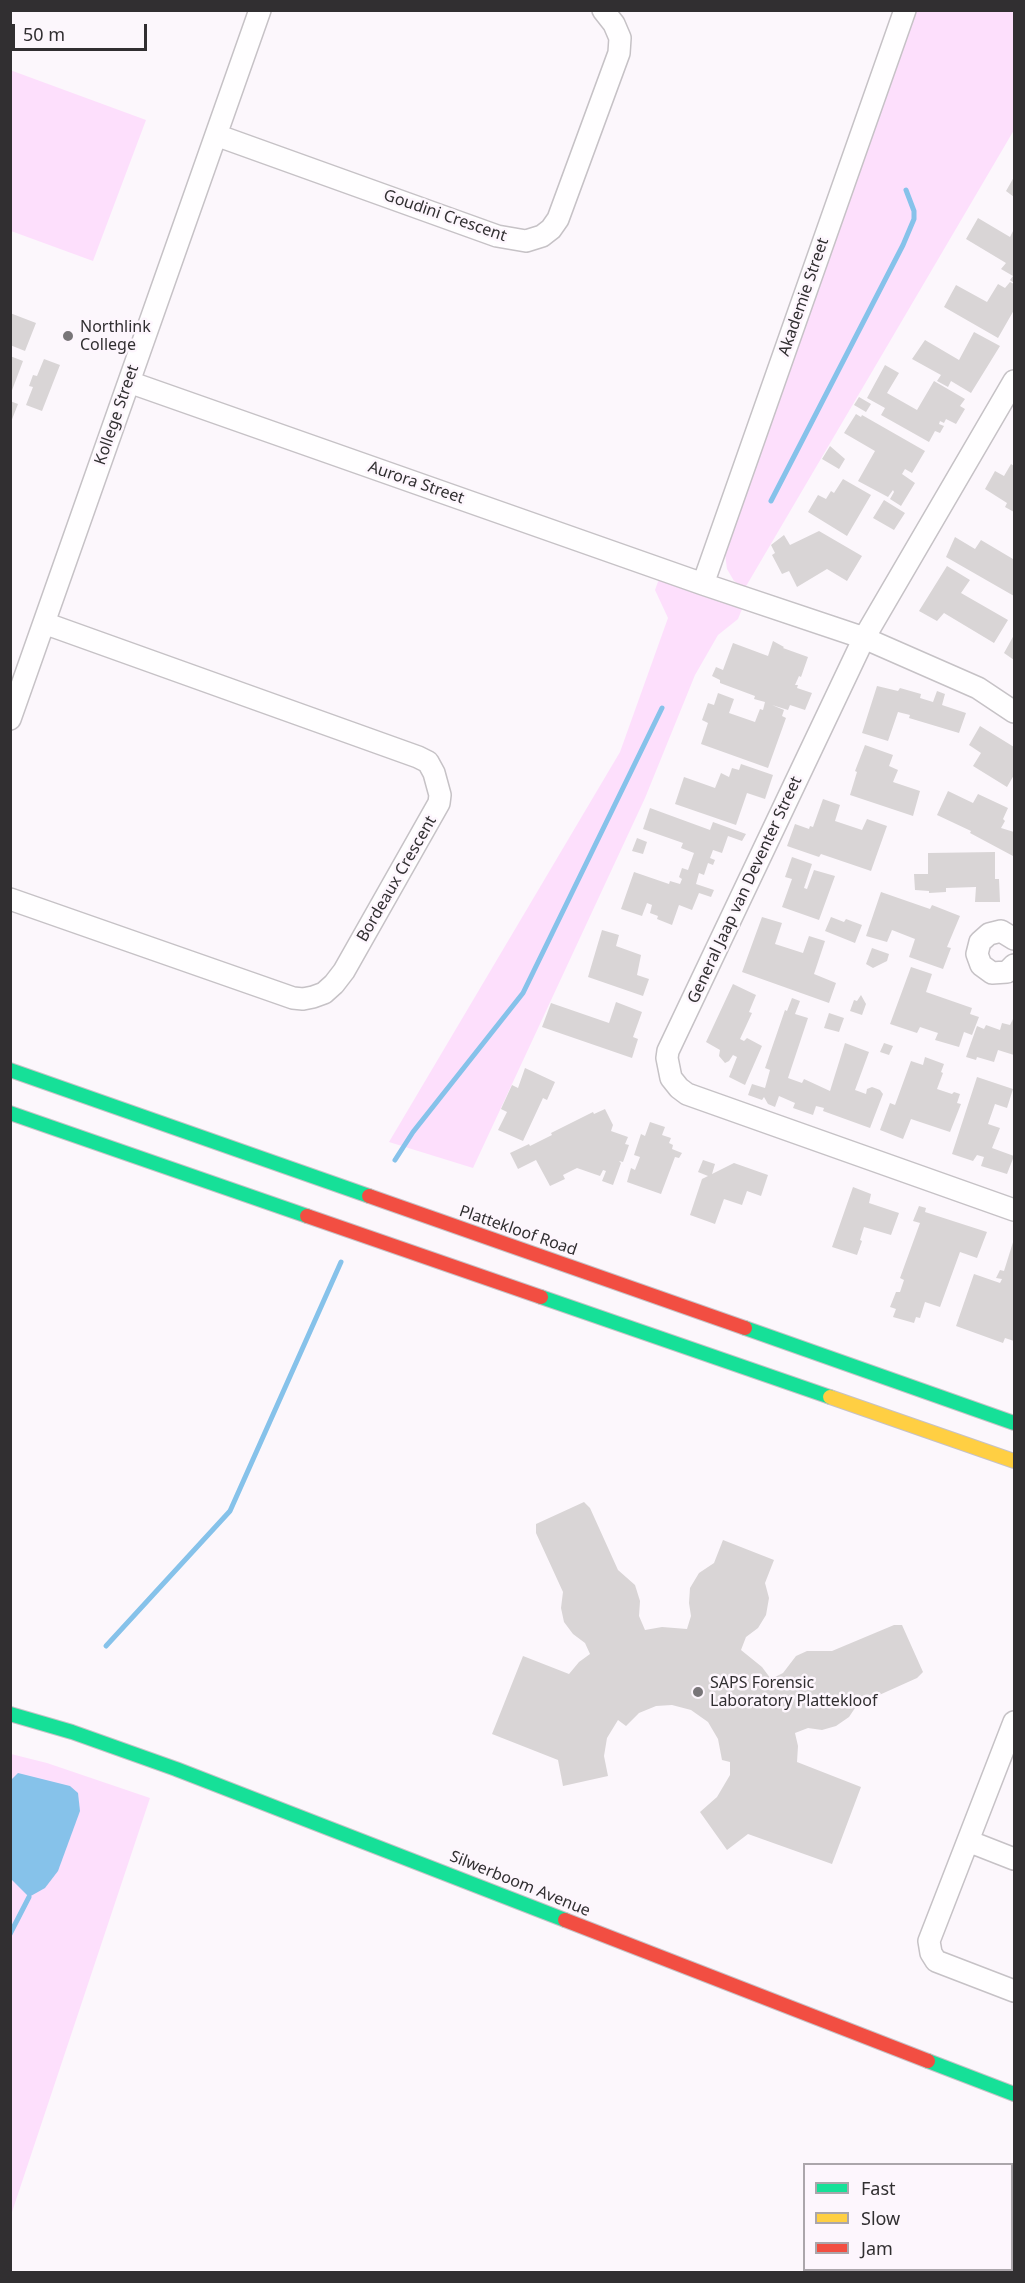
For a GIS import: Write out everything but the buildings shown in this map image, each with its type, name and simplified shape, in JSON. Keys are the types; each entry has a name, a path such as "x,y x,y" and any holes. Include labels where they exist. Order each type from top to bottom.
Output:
{"main road":[{"name":"Plattekloof Road","path":"10,1070 1014,1423"},
{"path":"10,1113 1014,1461"},
{"name":"Silwerboom Avenue","path":"10,1714 72,1732 176,1769 1013,2087"}],"street":[{"name":"Kollege Street","path":"10,718 260,10"},
{"name":"Goudini Crescent","path":"216,135 497,236 526,241 542,236 558,219 619,53 620,38 614,24 603,10"},
{"name":"Akademie Street","path":"703,584 905,10"},
{"name":"General Jaap van Deventer Street","path":"1014,381 864,638 668,1051 668,1069 679,1088 687,1094 1014,1210"},
{"name":"Aurora Street","path":"129,382 703,584 864,638 978,688 1014,712"},
{"name":"Bordeaux Crescent","path":"10,899 293,998 313,997 324,993 344,971 439,803 440,795 434,773 428,762 418,757 44,623"},
{"path":"1014,939 1001,931 989,934 980,942 977,954 981,965 992,972 1007,972 1014,965"},
{"path":"1014,1726 929,1941 931,1953 936,1961 1014,1991"},
{"path":"968,1841 1014,1859"}],"shaded area":[{"path":"915,11 1014,11 1014,130 745,588 734,581 727,569 725,554 727,547"},
{"path":"10,70 146,120 93,261 11,231"},
{"path":"659,579 742,609 738,619 718,635 695,675 645,798 473,1168 389,1142 620,752 668,618 655,590"},
{"path":"11,1754 47,1763 150,1798 11,2215"}],"water":[{"path":"18,1773 70,1786 78,1793 80,1811 58,1871 45,1888 29,1897 11,1879 11,1780"}],"waterway":[{"path":"771,501 903,245 914,219 914,211 906,190"},
{"path":"395,1160 413,1132 523,993 662,708"},
{"path":"106,1646 230,1511 341,1262"},
{"path":"10,1934 29,1897"}],"traffic: fast":[{"path":"10,1070 369,1196"},
{"path":"10,1113 307,1216"},
{"path":"541,1297 830,1397"},
{"path":"745,1328 1014,1423"},
{"path":"10,1714 72,1732 176,1769 565,1920"},
{"path":"928,2061 1014,2094"}],"traffic: slow":[{"path":"830,1397 1014,1461"}],"traffic: jam":[{"path":"369,1196 745,1328"},
{"path":"307,1216 541,1297"},
{"path":"565,1920 928,2061"}],"place":[{"name":"Northlink College","path":"68,336"},
{"name":"SAPS Forensic Laboratory Plattekloof","path":"698,1692"}]}
